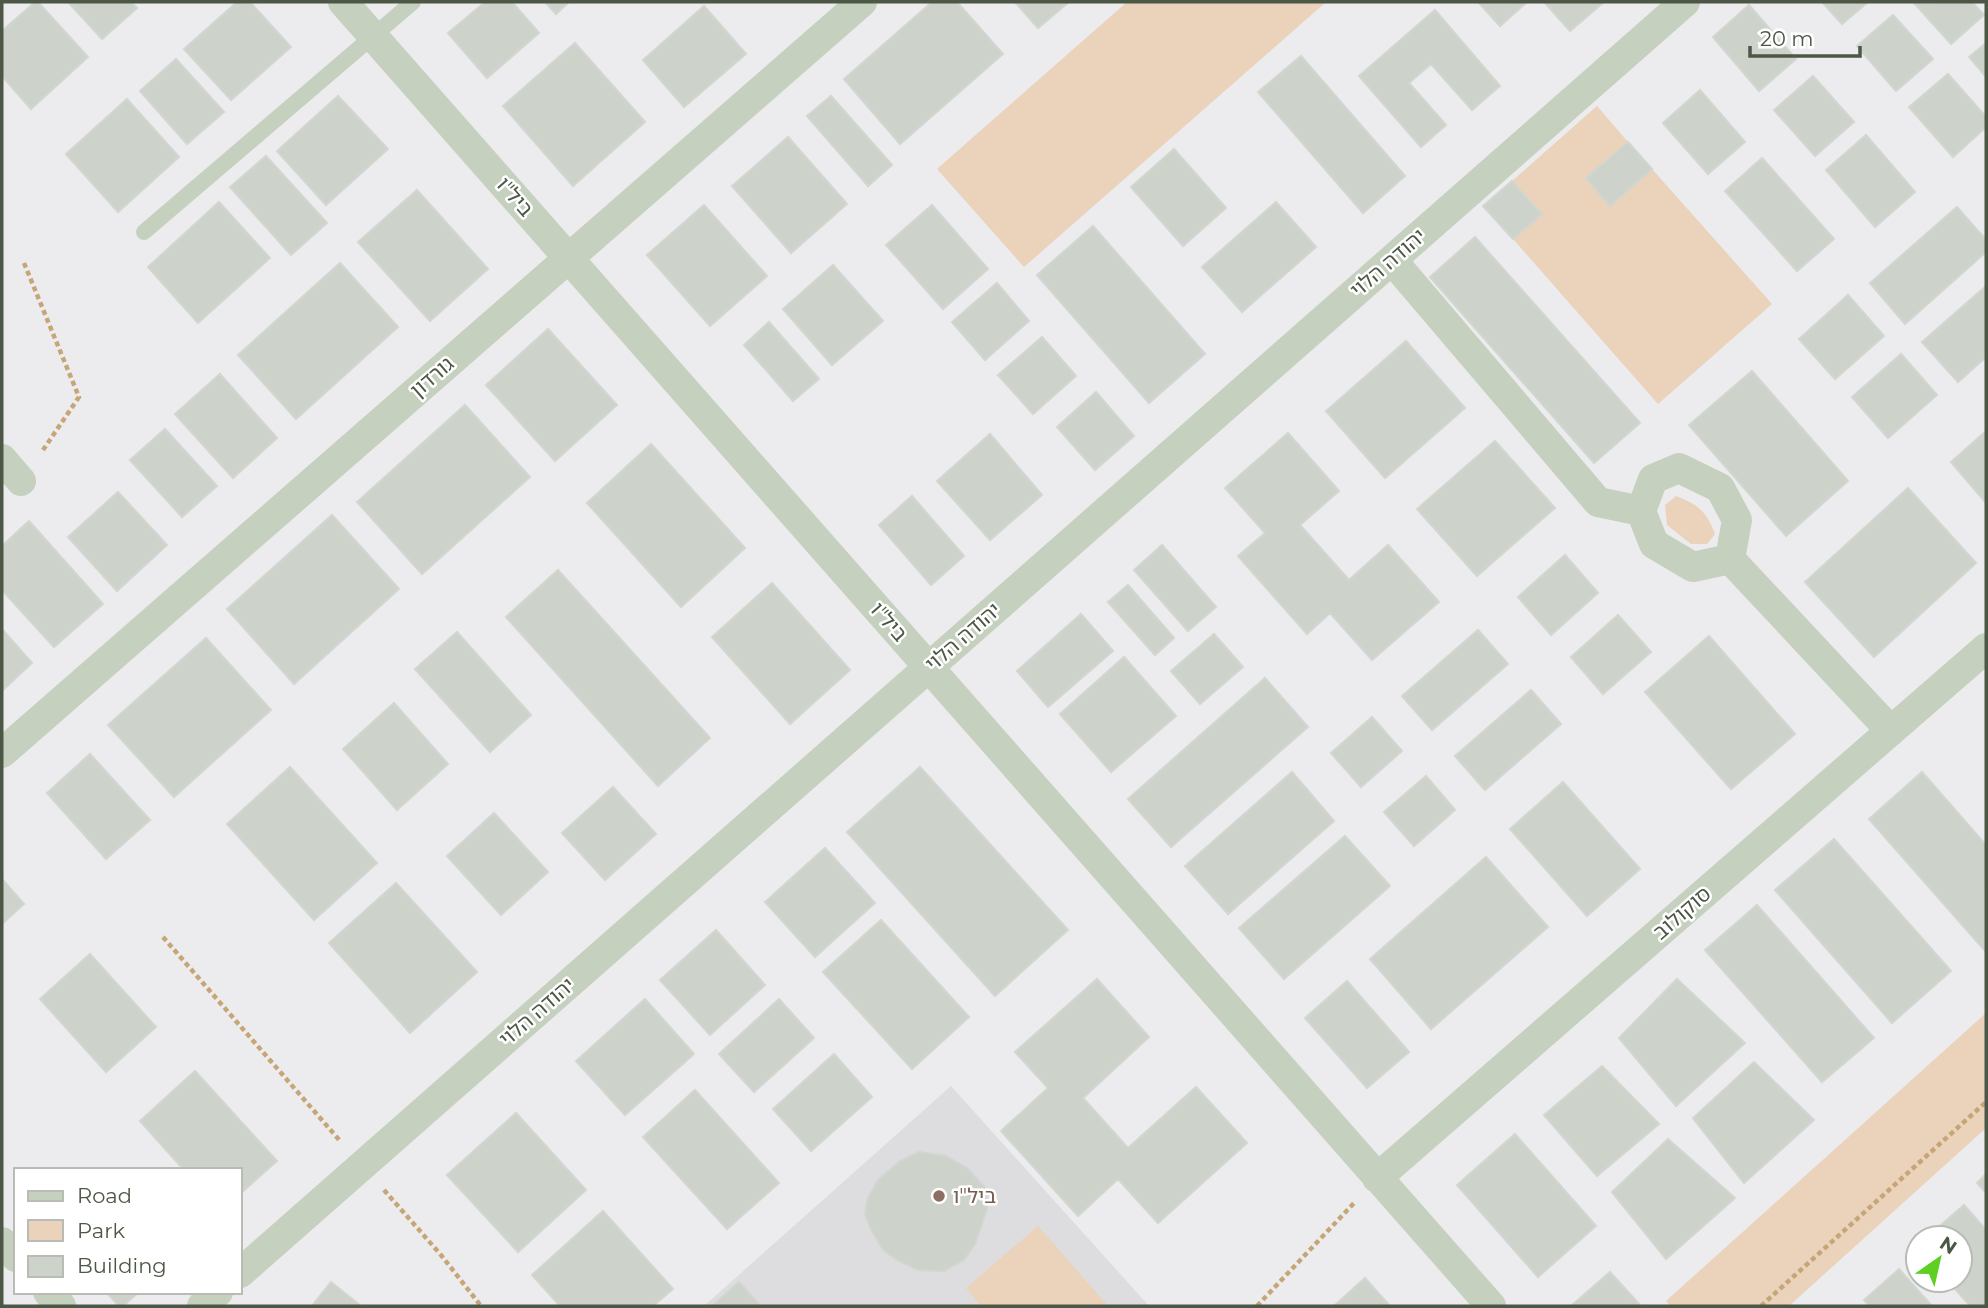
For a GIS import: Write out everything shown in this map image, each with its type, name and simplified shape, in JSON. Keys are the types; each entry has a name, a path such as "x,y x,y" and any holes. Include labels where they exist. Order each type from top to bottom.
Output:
{"street":[{"name":"ביל\"ו","path":"343,2 1491,1306"},
{"name":"גורדון","path":"2,753 862,2"},
{"name":"יהודה הלוי","path":"242,1271 1685,2"},
{"path":"1392,260 1598,502 1642,511"},
{"path":"1679,468 1720,488 1737,520 1730,559 1693,566 1654,544 1642,511 1653,479 1679,468"},
{"path":"1730,559 1891,731"},
{"name":"סוקולוב","path":"1377,1178 1986,648"},
{"path":"2,1242 14,1255"},
{"path":"202,1306 216,1294"}],"lane":[{"path":"144,232 413,2"}],"path":[{"path":"11,470 79,397 24,263"},
{"path":"163,936 442,1255 481,1306"},
{"path":"1761,1306 1986,1102"},
{"path":"1257,1306 1377,1178"}],"shaded area":[{"name":"ביל\"ו","path":"951,1086 1149,1306 704,1306"}],"green space":[{"path":"1127,2 1326,2 1024,267 937,169"},
{"path":"1597,106 1628,142 1587,179 1611,206 1652,169 1772,304 1658,404 1513,239 1541,214 1512,181"},
{"path":"1676,496 1696,506 1708,520 1715,534 1707,544 1691,544 1667,525 1665,505"},
{"path":"1986,1013 1986,1128 1789,1306 1671,1306 1666,1301"},
{"path":"1038,1226 1108,1306 981,1306 966,1288"}],"building":[{"path":"38,2 88,57 31,109 2,76 2,31"},
{"path":"68,2 131,2 137,8 102,39"},
{"path":"237,2 250,2 291,47 231,100 184,49"},
{"path":"485,2 512,2 539,33 487,78 448,33"},
{"path":"545,2 569,2 556,14"},
{"path":"932,2 957,2 1003,54 900,144 844,79"},
{"path":"1015,2 1069,2 1038,28"},
{"path":"1478,2 1527,2 1500,26"},
{"path":"1544,2 1604,2 1570,31"},
{"path":"1822,2 1868,2 1842,24"},
{"path":"1972,2 1984,15 1951,44 1914,3"},
{"path":"1749,5 1796,59 1759,91 1713,37"},
{"path":"704,6 746,54 684,107 643,60"},
{"path":"1435,10 1500,86 1472,110 1431,64 1409,83 1446,125 1421,147 1359,76"},
{"path":"1893,15 1933,59 1896,91 1857,46"},
{"path":"575,43 645,122 573,186 503,106"},
{"path":"1986,43 1986,77 1969,57"},
{"path":"1301,56 1405,176 1363,213 1258,92"},
{"path":"176,59 224,112 187,144 140,91"},
{"path":"1948,74 1986,117 1986,127 1953,157 1909,107"},
{"path":"1813,76 1854,122 1815,156 1774,110"},
{"path":"1700,90 1745,142 1708,174 1663,123"},
{"path":"338,96 388,149 326,205 277,151"},
{"path":"831,96 892,165 868,186 807,116"},
{"path":"127,99 179,157 118,212 66,154"},
{"path":"1866,135 1915,192 1875,227 1826,170"},
{"path":"788,137 847,204 791,253 732,186"},
{"path":"1628,142 1652,169 1610,206 1586,178"},
{"path":"1174,149 1226,208 1183,246 1131,187"},
{"path":"266,156 327,223 291,255 230,187"},
{"path":"1762,158 1834,239 1797,271 1725,191"},
{"path":"1512,181 1542,214 1513,239 1483,206"},
{"path":"417,190 488,269 430,321 358,242"},
{"path":"219,202 270,258 198,323 148,267"},
{"path":"1276,202 1316,247 1242,312 1202,267"},
{"path":"704,205 767,276 710,326 647,255"},
{"path":"932,205 988,269 943,309 886,245"},
{"path":"1957,207 1986,240 1986,252 1905,324 1870,283"},
{"path":"1093,226 1205,354 1149,403 1037,275"},
{"path":"1475,237 1640,423 1594,463 1430,277"},
{"path":"340,263 398,327 296,419 238,355"},
{"path":"833,265 883,321 832,365 783,309"},
{"path":"997,283 1029,321 985,360 952,322"},
{"path":"1986,286 1986,357 1958,382 1922,342"},
{"path":"1848,295 1884,336 1835,379 1799,339"},
{"path":"769,322 819,379 793,401 744,345"},
{"path":"548,329 617,405 555,461 486,385"},
{"path":"1042,337 1076,376 1033,414 998,375"},
{"path":"1406,341 1465,408 1385,478 1326,411"},
{"path":"1901,354 1937,395 1888,438 1852,397"},
{"path":"1752,371 1848,481 1786,536 1689,425"},
{"path":"220,374 277,438 233,478 175,414"},
{"path":"1096,392 1134,436 1095,470 1057,427"},
{"path":"465,405 530,477 422,574 357,502"},
{"path":"165,429 217,486 182,517 130,460"},
{"path":"1986,431 1986,503 1951,462"},
{"path":"1288,433 1339,491 1300,525 1349,580 1388,545 1439,602 1372,660 1330,613 1307,634 1238,556 1265,533 1225,488"},
{"path":"990,434 1042,495 990,540 937,481"},
{"path":"1495,441 1555,508 1477,576 1417,509"},
{"path":"651,444 745,548 681,607 587,503"},
{"path":"1908,488 1976,563 1874,657 1805,582"},
{"path":"118,492 167,545 117,591 68,537"},
{"path":"912,496 964,556 931,585 879,525"},
{"path":"332,515 399,589 294,684 227,609"},
{"path":"29,521 103,604 54,647 2,590 2,546"},
{"path":"1162,545 1216,607 1188,631 1134,570"},
{"path":"1565,555 1598,593 1551,635 1518,597"},
{"path":"558,570 710,738 658,786 506,617"},
{"path":"772,583 850,670 790,724 712,637"},
{"path":"1128,585 1174,638 1155,655 1108,602"},
{"path":"1081,614 1113,651 1048,707 1017,671"},
{"path":"1618,615 1651,652 1603,694 1571,657"},
{"path":"2,629 32,663 2,691"},
{"path":"1478,630 1508,664 1432,730 1402,696"},
{"path":"457,632 531,715 490,752 415,669"},
{"path":"1214,634 1243,667 1200,704 1171,671"},
{"path":"1709,636 1795,734 1731,789 1645,692"},
{"path":"206,638 271,710 174,797 108,725"},
{"path":"1124,657 1176,716 1111,772 1060,714"},
{"path":"1265,678 1308,727 1171,847 1128,799"},
{"path":"1531,690 1561,724 1485,790 1455,756"},
{"path":"394,703 448,764 397,810 343,749"},
{"path":"1372,717 1402,751 1361,787 1331,753"},
{"path":"90,754 150,820 106,859 47,793"},
{"path":"290,767 377,863 314,920 227,824"},
{"path":"920,767 1068,930 995,996 847,832"},
{"path":"1292,772 1334,821 1228,914 1185,866"},
{"path":"1922,772 1986,845 1985,951 1869,819"},
{"path":"1426,776 1455,810 1414,846 1384,812"},
{"path":"1563,782 1640,869 1587,916 1510,829"},
{"path":"613,787 656,834 605,880 562,833"},
{"path":"494,813 548,872 501,915 447,856"},
{"path":"1345,836 1390,886 1284,979 1239,928"},
{"path":"1834,839 1951,971 1892,1023 1775,890"},
{"path":"825,848 875,903 815,957 765,902"},
{"path":"1486,857 1548,927 1431,1029 1370,959"},
{"path":"2,879 24,904 2,924"},
{"path":"396,883 477,972 410,1033 329,943"},
{"path":"1757,905 1874,1038 1822,1082 1705,950"},
{"path":"881,920 969,1017 912,1069 823,972"},
{"path":"716,930 765,985 710,1035 660,980"},
{"path":"90,954 156,1027 106,1072 40,999"},
{"path":"1097,979 1149,1037 1083,1098 1128,1148 1196,1087 1247,1143 1158,1223 1118,1179 1078,1216 1001,1131 1048,1088 1015,1052"},
{"path":"1677,979 1745,1043 1676,1106 1619,1038"},
{"path":"1347,981 1409,1052 1367,1088 1305,1018"},
{"path":"645,999 694,1054 625,1115 576,1061"},
{"path":"779,999 814,1038 754,1092 719,1054"},
{"path":"834,1054 872,1097 811,1151 773,1109"},
{"path":"1754,1062 1814,1120 1744,1183 1693,1118"},
{"path":"1602,1066 1659,1124 1597,1176 1544,1115"},
{"path":"195,1071 277,1161 242,1192 242,1168 182,1168 140,1121"},
{"path":"695,1090 779,1183 727,1229 643,1137"},
{"path":"516,1113 586,1190 518,1252 447,1175"},
{"path":"1515,1134 1596,1226 1538,1277 1457,1185"},
{"path":"1668,1139 1735,1198 1666,1259 1612,1192"},
{"path":"919,1152 946,1156 967,1168 984,1186 987,1209 975,1244 964,1260 944,1271 918,1270 883,1250 865,1214 868,1198 878,1180 900,1161"},
{"path":"1986,1174 1986,1193 1977,1183"},
{"path":"1964,1205 1986,1230 1986,1306 1970,1306 1959,1294 1974,1294 1974,1224 1942,1224"},
{"path":"603,1211 673,1289 653,1306 560,1306 532,1275"},
{"path":"1899,1269 1904,1275 1904,1294 1921,1294 1932,1306 1869,1306 1864,1300"},
{"path":"1610,1272 1641,1306 1571,1306"},
{"path":"1365,1278 1390,1306 1334,1306"},
{"path":"331,1282 361,1306 312,1306"},
{"path":"739,1282 761,1306 712,1306"},
{"path":"108,1294 137,1294 123,1306 119,1306"}],"place":[{"name":"ביל\"ו","path":"939,1196"}]}
